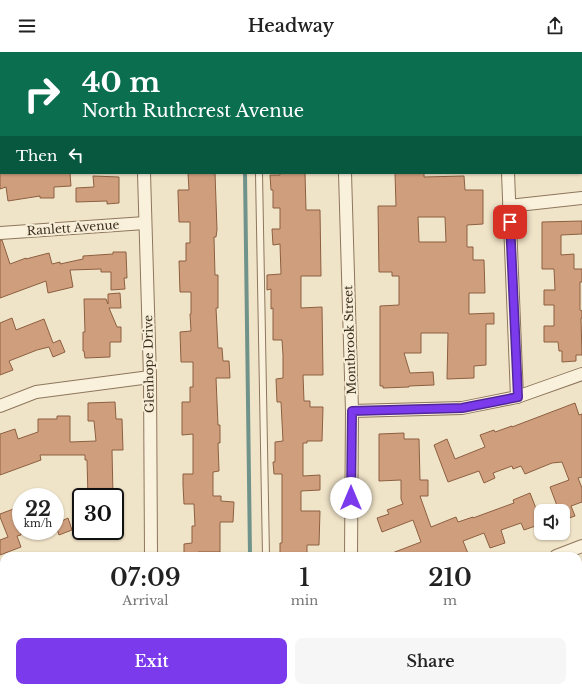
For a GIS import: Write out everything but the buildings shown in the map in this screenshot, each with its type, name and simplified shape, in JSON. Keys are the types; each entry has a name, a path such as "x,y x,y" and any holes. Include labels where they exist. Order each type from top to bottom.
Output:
{"street":[{"name":"Glenhope Drive","path":"144,174 150,377 151,552"},
{"name":"Montbrook Street","path":"345,174 352,411 351,552"},
{"path":"508,174 518,397"},
{"path":"509,206 582,198"},
{"name":"Ranlett Avenue","path":"0,233 145,223"},
{"path":"352,411 462,408 518,397 582,374"},
{"path":"0,406 36,392 150,377"},
{"path":"566,552 582,546"}],"lane":[{"path":"259,174 266,552"}],"waterway":[{"path":"245,174 250,552"}],"route":[{"path":"351,498 352,411 462,408 518,397 510,222"}]}
